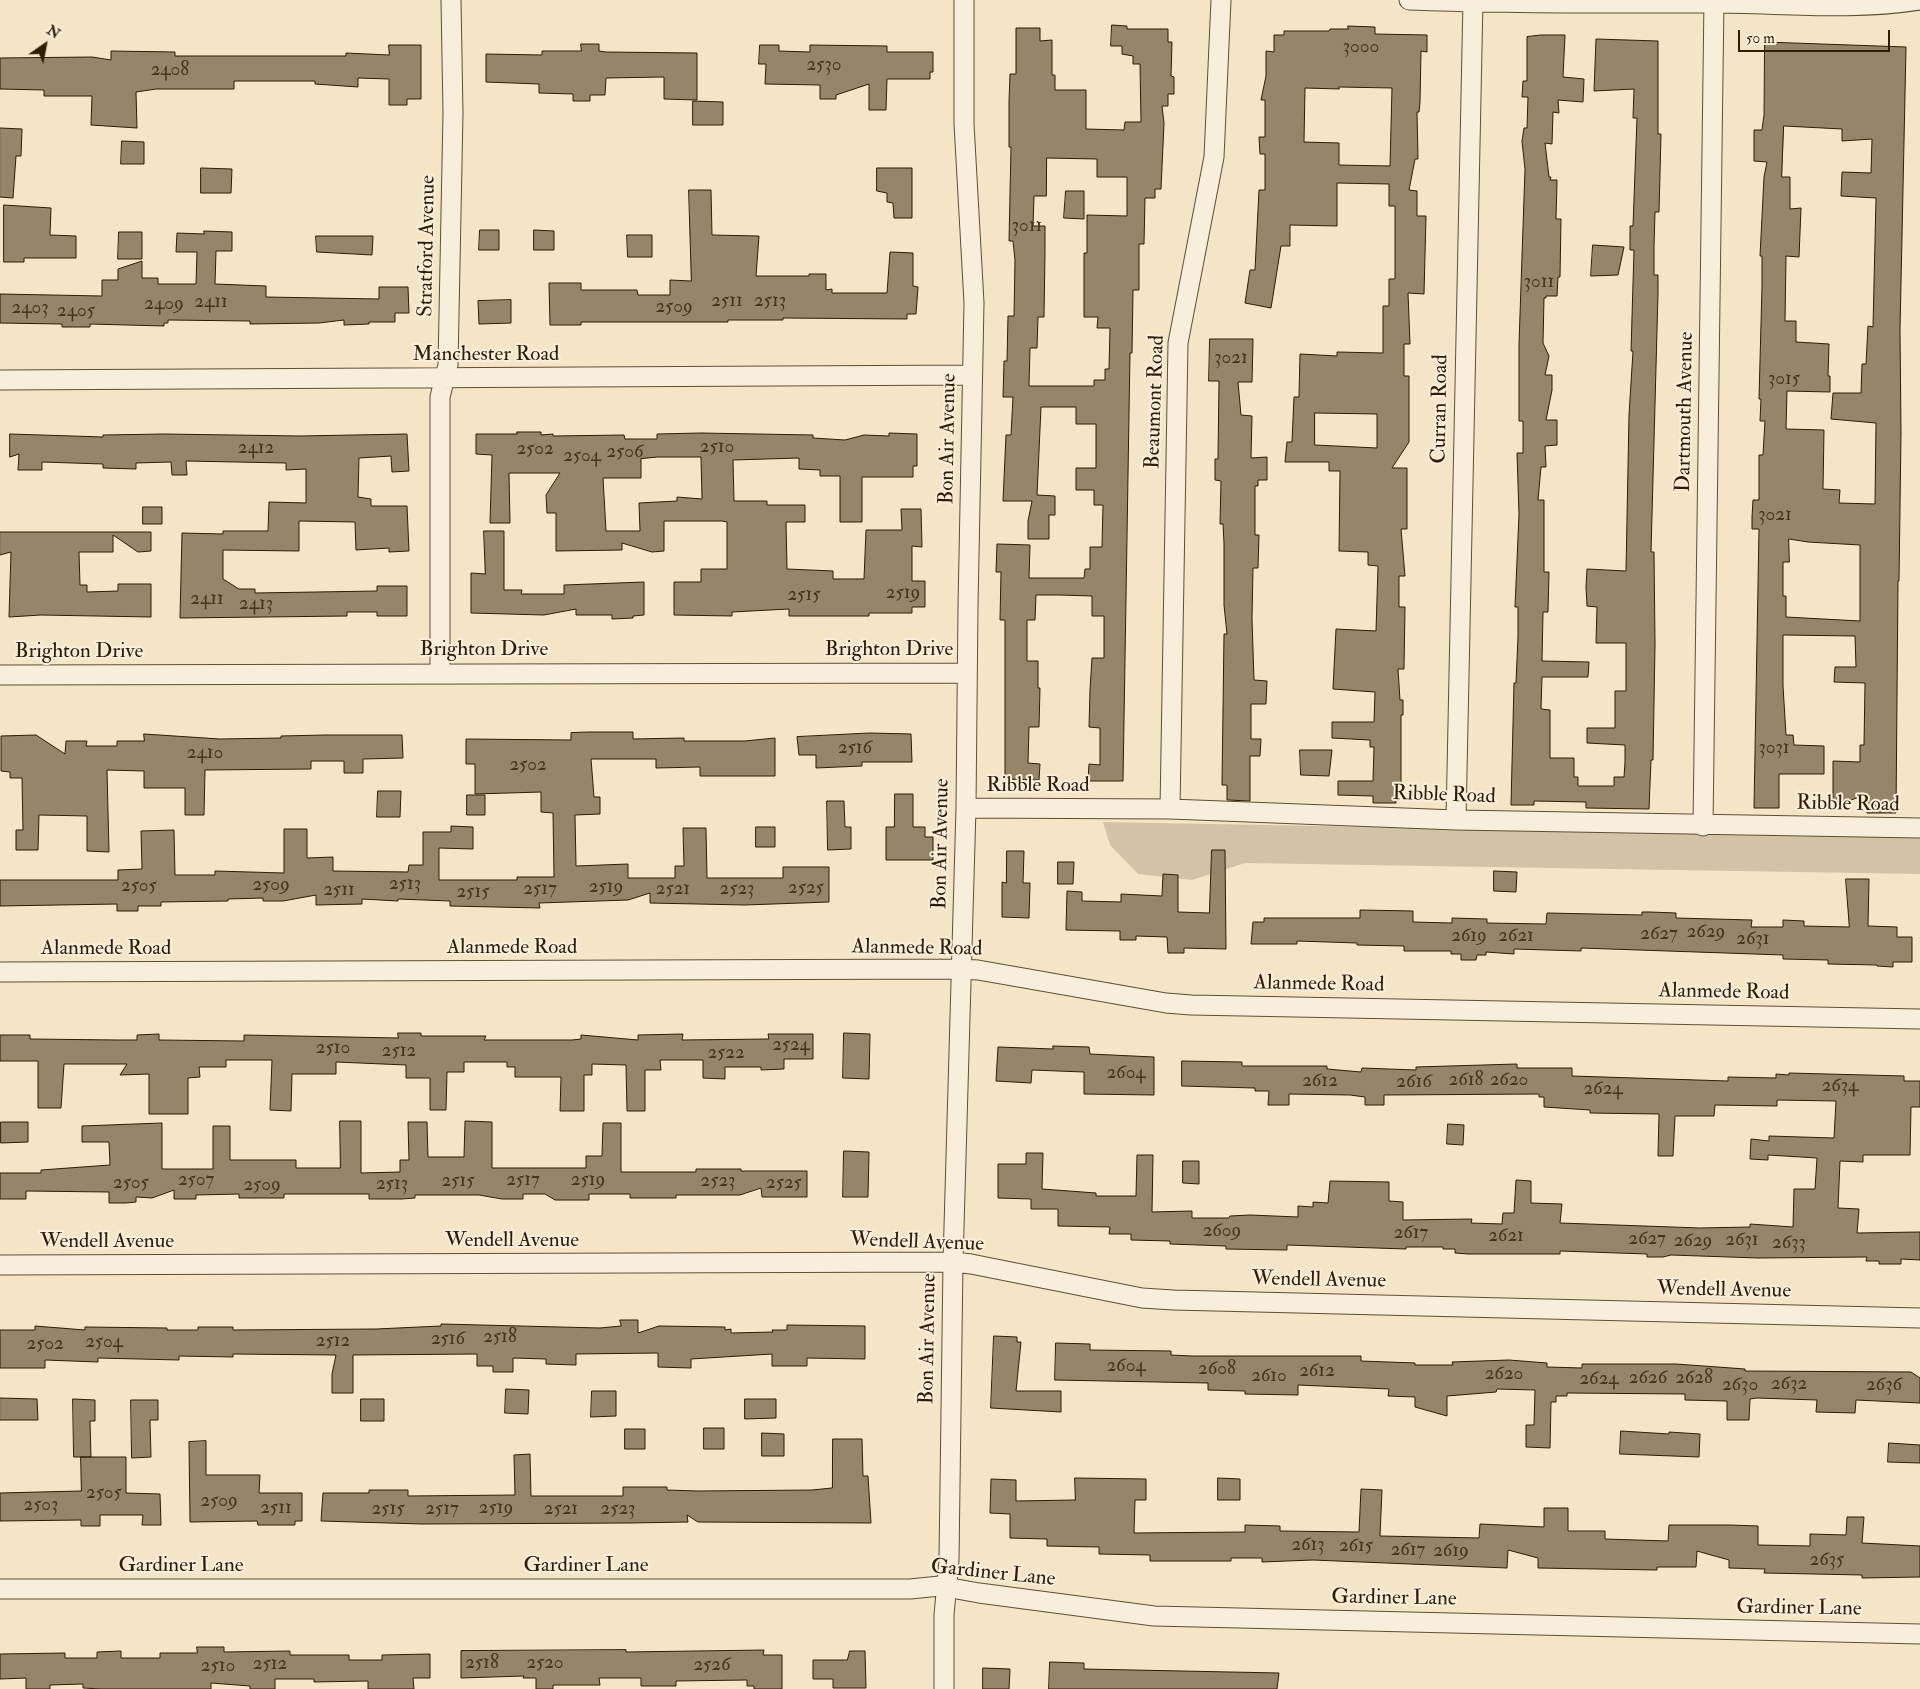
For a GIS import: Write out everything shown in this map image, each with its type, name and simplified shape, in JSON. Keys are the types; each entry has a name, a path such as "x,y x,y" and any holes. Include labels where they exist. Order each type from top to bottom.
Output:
{"street":[{"name":"Stratford Avenue","path":"440,673 440,397 448,365 453,113 451,0"},
{"name":"Bon Air Avenue","path":"944,1689 946,1587 949,1560 953,1262 966,808 974,303 964,124 964,0"},
{"name":"Beaumont Road","path":"1170,809 1178,343 1214,156 1222,0"},
{"path":"1409,0 1714,2 1842,7 1920,0"},
{"name":"Curran Road","path":"1456,820 1473,1"},
{"name":"Dartmouth Avenue","path":"1703,826 1714,2"},
{"name":"Manchester Road","path":"0,380 972,375"},
{"name":"Brighton Drive","path":"0,674 967,673"},
{"name":"Ribble Road","path":"966,808 1170,809 1456,820 1703,826 1920,828"},
{"name":"Alanmede Road","path":"0,972 961,969 978,970 1166,1004 1920,1019"},
{"name":"Wendell Avenue","path":"0,1265 953,1262 1142,1298 1173,1300 1920,1318"},
{"name":"Gardiner Lane","path":"0,1589 946,1587 1154,1616 1920,1634"}],"shaded area":[{"path":"1103,822 1920,837 1920,874 1245,863 1192,880 1138,874 1110,845"}],"building":[{"path":"1112,25 1127,26 1127,29 1168,29 1168,42 1172,42 1171,76 1174,77 1174,94 1168,94 1168,106 1162,106 1164,123 1161,189 1155,189 1155,198 1145,198 1144,244 1139,244 1139,290 1133,290 1132,353 1130,353 1123,781 1088,781 1089,764 1100,765 1100,728 1089,727 1092,658 1104,658 1104,616 1092,616 1092,596 1059,595 1036,595 1035,620 1027,620 1027,661 1038,661 1038,688 1040,688 1039,727 1029,727 1028,763 1040,764 1039,780 1005,779 1005,620 1000,620 1001,572 996,572 997,544 1030,545 1029,578 1084,578 1085,569 1090,569 1090,547 1102,547 1103,505 1094,505 1094,490 1076,490 1076,468 1096,468 1096,424 1076,424 1076,407 1041,407 1037,495 1055,496 1055,515 1049,515 1049,539 1028,539 1028,521 1032,501 1003,501 1006,435 1011,435 1013,397 1003,397 1004,361 1007,361 1008,316 1014,316 1015,260 1013,241 1009,241 1011,147 1009,147 1009,102 1010,74 1016,74 1016,28 1040,28 1040,41 1052,40 1052,75 1055,75 1055,90 1086,90 1086,129 1124,130 1125,122 1141,122 1140,64 1133,64 1133,56 1122,54 1122,46 1111,46","holes":["1047,158 1097,159 1097,177 1127,177 1127,216 1087,215 1087,253 1084,253 1084,317 1098,317 1097,328 1110,328 1109,369 1105,369 1105,380 1094,380 1094,386 1029,386 1030,348 1037,348 1038,317 1044,317 1045,226 1033,226 1034,196 1046,196"]},
{"path":"1348,26 1375,27 1375,34 1427,35 1427,52 1421,51 1420,102 1419,112 1417,112 1418,159 1415,159 1409,190 1417,191 1417,216 1426,216 1424,294 1408,293 1410,344 1404,344 1404,376 1409,376 1409,442 1392,468 1407,468 1407,529 1401,529 1405,576 1399,576 1399,607 1405,607 1404,669 1398,669 1400,700 1403,700 1403,715 1401,715 1401,792 1395,792 1396,803 1373,803 1373,796 1338,795 1338,781 1373,781 1374,747 1370,747 1370,740 1332,738 1332,722 1374,722 1375,692 1333,689 1336,629 1376,631 1378,566 1368,565 1368,552 1339,551 1340,471 1329,471 1329,462 1285,462 1287,442 1292,442 1294,397 1299,397 1300,354 1337,356 1337,352 1383,353 1383,306 1389,306 1389,279 1395,279 1395,206 1389,206 1389,184 1337,183 1337,226 1290,225 1290,246 1281,246 1271,308 1245,303 1250,270 1255,270 1259,190 1265,190 1265,154 1260,154 1259,137 1265,137 1265,100 1261,100 1266,76 1266,51 1274,52 1274,35 1284,35 1284,31 1348,29","holes":["1339,87 1392,88 1390,166 1339,165 1339,143 1304,142 1305,88 1339,89","1315,413 1377,414 1377,448 1315,445"]},
{"path":"1565,35 1563,77 1584,79 1583,102 1558,100 1559,113 1553,112 1552,144 1545,143 1549,177 1551,177 1550,180 1557,180 1556,219 1561,219 1560,277 1558,277 1557,296 1546,296 1544,298 1543,343 1549,356 1545,375 1552,375 1552,390 1546,420 1557,420 1557,445 1545,446 1546,467 1541,467 1538,500 1544,500 1544,572 1549,572 1548,612 1543,612 1542,661 1589,662 1588,677 1542,677 1541,709 1550,710 1550,758 1574,758 1574,777 1578,777 1578,786 1614,786 1614,777 1624,777 1625,762 1625,745 1587,743 1587,728 1615,728 1615,691 1626,691 1626,643 1596,643 1597,607 1587,606 1586,587 1587,569 1626,571 1629,415 1633,351 1631,351 1634,250 1630,250 1630,226 1633,226 1637,118 1633,118 1634,89 1594,91 1596,39 1658,41 1658,134 1661,134 1659,212 1655,212 1654,247 1654,275 1658,275 1651,552 1654,552 1655,644 1653,760 1651,760 1649,809 1586,808 1586,802 1534,801 1534,805 1511,805 1514,683 1516,683 1518,637 1518,607 1515,607 1519,514 1517,453 1523,453 1523,421 1519,421 1519,344 1525,169 1522,141 1524,128 1527,128 1528,97 1522,97 1523,81 1527,81 1527,37"},
{"path":"1765,42 1906,47 1900,330 1901,433 1896,813 1867,813 1868,794 1848,801 1833,800 1833,761 1860,762 1860,745 1864,745 1865,683 1834,682 1835,667 1856,667 1855,636 1783,635 1783,686 1786,735 1793,735 1794,745 1824,746 1824,774 1779,774 1779,808 1754,808 1759,529 1752,529 1752,517 1753,500 1759,500 1759,455 1763,455 1765,421 1760,421 1761,399 1759,399 1762,286 1762,256 1760,256 1764,177 1767,162 1754,161 1754,130 1762,130","holes":["1784,126 1842,129 1842,141 1872,139 1871,173 1842,172 1841,196 1876,198 1873,327 1868,326 1866,364 1862,364 1861,393 1833,393 1831,419 1876,423 1875,504 1839,503 1840,490 1823,489 1824,430 1786,429 1787,391 1830,392 1830,376 1828,376 1829,344 1796,342 1796,321 1785,321 1786,256 1799,257 1801,208 1790,209 1790,177 1782,177","1789,539 1860,545 1860,621 1786,617 1786,596 1783,596 1783,562 1789,562"]},
{"path":"581,44 599,44 599,51 606,52 697,53 697,100 664,99 664,77 606,78 605,95 590,95 590,101 573,101 573,94 539,93 539,84 486,82 486,54 542,55 542,51 581,51"},
{"path":"389,45 421,45 421,99 407,99 407,105 389,105 389,79 358,78 358,87 315,84 315,81 234,81 234,89 156,89 136,92 137,128 91,125 92,96 44,96 44,90 0,89 0,58 92,57 111,60 111,51 175,52 175,56 346,56 346,53 389,55"},
{"path":"760,45 779,45 779,51 810,52 810,45 887,46 887,52 933,52 933,72 930,72 930,79 887,79 886,110 869,110 869,84 836,95 836,99 820,99 820,85 765,84 766,64 759,64"},
{"path":"693,101 723,102 723,125 693,125"},
{"path":"0,128 22,129 21,156 16,156 13,198 0,197"},
{"path":"122,141 144,142 144,164 121,164"},
{"path":"201,168 232,169 231,193 201,193"},
{"path":"877,168 912,168 912,218 894,218 893,203 887,202 887,193 877,191"},
{"path":"689,190 711,190 712,235 759,236 756,276 809,276 809,274 826,274 826,290 832,289 832,293 887,293 890,252 913,253 913,286 918,287 916,314 907,314 907,319 783,318 783,320 728,320 728,322 581,322 581,325 550,325 549,283 581,283 581,290 637,290 638,295 670,295 670,280 691,281"},
{"path":"1066,191 1084,191 1084,219 1064,218"},
{"path":"4,205 51,208 50,235 76,236 76,258 24,258 24,262 4,262"},
{"path":"480,230 499,230 499,250 479,250"},
{"path":"534,230 554,231 554,250 534,250"},
{"path":"204,231 232,232 232,251 216,251 215,284 266,286 266,297 379,299 379,287 408,287 409,313 395,313 395,322 369,322 369,324 344,325 344,320 319,323 250,324 250,321 168,320 168,323 164,323 164,326 90,324 90,327 62,327 62,324 0,323 0,294 102,296 102,280 118,280 118,269 142,261 142,278 158,278 158,284 196,284 197,252 176,252 177,233 204,234"},
{"path":"119,232 142,232 142,259 118,259"},
{"path":"627,235 652,235 652,257 628,257"},
{"path":"316,236 373,236 372,255 317,252"},
{"path":"1593,245 1624,247 1618,275 1591,276"},
{"path":"511,300 511,323 479,324 478,301"},
{"path":"1210,339 1253,339 1252,382 1238,382 1241,415 1252,416 1251,458 1267,457 1267,480 1258,480 1258,486 1255,486 1255,535 1259,535 1258,568 1253,568 1252,619 1254,680 1267,681 1266,704 1251,704 1251,739 1261,739 1260,756 1250,756 1250,801 1227,800 1227,785 1222,785 1224,634 1227,634 1224,605 1223,524 1220,524 1221,481 1215,480 1215,459 1218,459 1219,381 1209,381"},
{"path":"517,432 541,432 541,435 553,434 553,436 624,435 625,439 657,439 657,434 701,433 813,435 813,438 845,440 864,435 889,436 889,433 917,434 917,466 913,466 913,477 862,477 862,522 840,522 840,476 820,476 820,470 799,469 799,458 733,460 734,501 767,501 767,505 805,505 805,522 786,522 787,569 833,571 833,579 864,579 866,530 902,530 901,509 921,509 922,547 912,546 912,581 925,581 925,607 912,607 912,613 869,613 869,616 789,616 789,609 732,612 732,616 674,615 674,582 701,582 701,569 727,569 727,522 664,521 664,551 652,552 622,543 622,550 556,551 556,513 547,513 546,495 560,473 509,473 510,523 490,523 492,455 476,454 476,434 517,434","holes":["701,457 702,499 677,497 677,501 639,503 640,531 606,531 603,478 641,478 641,459"]},
{"path":"10,434 103,437 103,435 165,434 300,436 407,434 409,471 392,472 391,456 359,458 358,497 371,499 371,506 407,506 409,551 389,552 389,548 356,550 355,522 299,521 299,551 223,550 223,579 239,589 255,589 255,593 377,591 377,586 407,586 407,616 377,616 377,612 347,612 347,616 180,618 182,533 223,534 223,531 268,531 269,502 306,503 306,469 286,470 286,463 186,461 187,475 172,475 171,462 136,463 136,469 103,468 103,464 42,462 42,470 18,470 19,454 10,457"},
{"path":"143,507 162,507 162,524 143,524"},
{"path":"484,531 504,531 504,590 522,590 521,594 564,594 564,585 644,582 644,615 633,616 633,618 612,619 612,615 576,615 576,609 544,615 471,613 471,573 485,574"},
{"path":"0,532 151,532 151,551 138,552 113,535 113,552 79,552 80,585 87,585 87,592 118,591 118,584 151,584 151,617 41,615 9,617 11,552 0,555"},
{"path":"633,732 633,739 684,738 684,741 745,741 775,738 775,776 700,776 700,767 656,768 656,759 591,759 594,797 600,797 600,814 575,815 576,866 628,864 628,878 675,878 675,866 684,866 683,828 706,828 707,878 783,878 783,867 829,867 829,902 745,905 650,903 650,893 628,900 539,903 540,908 450,906 450,901 398,899 398,901 362,899 362,904 316,905 316,895 283,901 263,901 263,898 228,899 228,901 161,902 161,906 138,906 138,911 117,911 117,904 0,906 0,880 118,880 118,870 142,869 141,831 174,830 175,875 215,875 215,871 284,873 284,829 307,829 307,858 333,857 333,871 408,872 409,865 423,865 423,832 451,832 451,826 473,827 473,849 439,848 439,880 517,880 517,877 554,877 553,813 541,812 541,792 475,794 475,764 466,764 466,739 571,740 571,733"},
{"path":"870,733 911,734 912,762 862,762 862,766 816,768 816,755 799,755 797,737"},
{"path":"144,734 220,739 325,735 402,735 403,758 363,759 363,773 344,773 344,761 311,761 311,769 205,770 204,815 185,815 185,788 144,788 144,771 107,770 109,852 87,851 87,816 39,815 38,850 16,850 16,830 23,830 22,778 10,778 10,772 1,771 1,736 36,735 65,754 66,741 87,741 86,746 117,746 117,741 144,741"},
{"path":"1300,750 1332,750 1329,776 1301,775"},
{"path":"378,791 401,791 400,817 377,817"},
{"path":"895,794 913,794 913,827 925,827 925,837 933,837 933,860 886,860 886,827 894,827"},
{"path":"467,795 485,795 485,815 467,815"},
{"path":"827,801 844,801 845,827 851,827 851,849 828,850"},
{"path":"756,827 775,827 775,847 756,847"},
{"path":"1212,850 1225,850 1226,949 1184,948 1184,953 1168,953 1167,937 1136,936 1136,940 1120,940 1120,931 1066,930 1067,891 1082,892 1082,901 1121,902 1121,894 1162,896 1163,874 1178,875 1178,912 1209,913"},
{"path":"1007,851 1024,851 1023,883 1030,883 1029,918 1002,917 1002,882 1006,883"},
{"path":"1058,862 1074,862 1073,884 1058,884"},
{"path":"1494,871 1517,872 1516,892 1494,891"},
{"path":"1846,879 1869,879 1868,926 1897,927 1897,937 1912,937 1912,962 1893,962 1893,967 1828,964 1828,960 1783,959 1783,955 1581,948 1581,951 1514,949 1514,954 1486,952 1486,955 1477,955 1476,960 1461,960 1461,954 1451,954 1451,951 1404,951 1404,946 1297,941 1297,944 1251,944 1253,922 1264,922 1264,918 1360,918 1360,910 1413,911 1413,922 1452,923 1452,918 1487,919 1487,923 1546,924 1547,913 1642,915 1642,912 1650,912 1676,913 1676,918 1752,920 1751,927 1783,927 1783,920 1804,921 1804,926 1849,927"},
{"path":"398,1033 421,1033 421,1036 486,1036 484,1040 572,1040 581,1039 581,1035 638,1040 638,1035 683,1034 682,1040 769,1039 768,1034 813,1034 813,1059 784,1059 784,1069 761,1070 761,1067 725,1067 725,1079 703,1078 703,1060 660,1060 661,1070 645,1070 645,1111 627,1111 626,1065 592,1064 592,1075 584,1075 584,1111 560,1111 561,1077 515,1077 515,1067 507,1067 507,1062 464,1062 464,1072 447,1072 446,1110 430,1110 430,1078 406,1078 406,1065 336,1062 336,1074 292,1074 291,1111 270,1110 272,1060 226,1060 226,1067 199,1067 200,1077 188,1078 188,1114 149,1114 149,1074 120,1075 127,1064 64,1064 61,1108 38,1108 38,1061 0,1061 0,1035 30,1035 30,1039 137,1040 137,1035 159,1034 159,1040 244,1041 244,1035 398,1038"},
{"path":"844,1033 870,1034 869,1079 843,1078"},
{"path":"1053,1046 1089,1047 1090,1054 1154,1057 1154,1095 1084,1094 1084,1072 1032,1070 1031,1083 996,1081 998,1047 1053,1049"},
{"path":"1182,1061 1242,1062 1242,1066 1327,1066 1327,1069 1361,1072 1362,1068 1416,1070 1416,1067 1517,1064 1517,1068 1572,1068 1572,1076 1728,1081 1728,1077 1776,1078 1776,1074 1789,1075 1789,1073 1904,1076 1904,1081 1920,1081 1920,1107 1911,1107 1910,1155 1863,1155 1863,1162 1840,1161 1838,1208 1859,1209 1857,1233 1920,1232 1920,1260 1901,1259 1901,1264 1879,1264 1879,1261 1866,1261 1867,1257 1758,1258 1671,1255 1647,1257 1647,1254 1560,1251 1560,1254 1468,1254 1455,1253 1455,1249 1443,1249 1443,1247 1406,1247 1406,1249 1287,1245 1287,1250 1226,1249 1226,1246 1170,1244 1170,1241 1131,1240 1131,1234 1109,1234 1110,1227 1058,1226 1058,1209 1031,1209 1031,1199 998,1198 998,1164 1026,1164 1026,1153 1043,1153 1042,1189 1096,1193 1096,1196 1136,1196 1137,1155 1153,1155 1152,1212 1192,1211 1192,1218 1229,1218 1230,1216 1250,1215 1298,1217 1298,1206 1313,1207 1313,1202 1328,1203 1330,1181 1389,1182 1389,1201 1403,1202 1403,1220 1472,1219 1471,1223 1502,1224 1503,1213 1514,1213 1516,1180 1531,1181 1531,1203 1562,1204 1560,1223 1700,1228 1750,1227 1750,1224 1793,1227 1794,1189 1815,1189 1817,1158 1768,1155 1768,1160 1750,1159 1751,1139 1769,1141 1769,1136 1834,1138 1836,1101 1777,1100 1777,1106 1715,1105 1714,1116 1675,1116 1673,1156 1658,1156 1659,1114 1590,1113 1590,1110 1544,1107 1544,1097 1539,1097 1539,1094 1384,1095 1384,1105 1365,1105 1365,1097 1289,1094 1289,1105 1268,1105 1269,1091 1255,1091 1255,1088 1182,1086"},
{"path":"340,1121 361,1121 361,1173 400,1172 400,1160 409,1160 408,1122 427,1122 428,1157 464,1157 465,1121 492,1122 492,1168 586,1168 586,1156 602,1156 603,1123 621,1123 621,1172 696,1172 696,1169 807,1171 807,1197 762,1197 761,1188 740,1195 676,1195 676,1198 630,1198 630,1194 589,1194 589,1200 555,1200 545,1194 523,1194 523,1199 502,1199 479,1195 415,1195 415,1198 369,1199 369,1194 284,1194 284,1198 239,1198 239,1194 196,1195 196,1199 174,1199 174,1190 152,1198 136,1197 136,1202 126,1203 109,1203 109,1192 26,1191 26,1199 0,1199 0,1173 41,1173 41,1170 110,1165 109,1142 82,1142 82,1126 162,1123 162,1169 213,1169 213,1126 230,1126 230,1160 296,1160 296,1168 340,1168"},
{"path":"1,1122 28,1122 28,1142 1,1143"},
{"path":"1448,1124 1464,1125 1463,1145 1447,1144"},
{"path":"844,1151 869,1152 868,1197 843,1197"},
{"path":"1183,1161 1199,1161 1199,1184 1183,1183"},
{"path":"620,1320 638,1320 638,1333 659,1326 725,1327 725,1330 731,1329 731,1333 787,1330 787,1325 865,1326 865,1359 807,1358 807,1366 772,1366 772,1354 691,1359 691,1368 658,1367 658,1353 576,1354 576,1365 546,1364 546,1359 513,1358 513,1372 493,1372 493,1366 477,1366 477,1354 353,1355 353,1393 332,1393 332,1374 336,1355 233,1354 233,1357 179,1356 179,1360 98,1358 98,1362 45,1360 45,1368 0,1368 0,1330 35,1330 35,1326 85,1330 85,1327 167,1328 167,1330 198,1330 198,1327 233,1327 233,1330 376,1329 441,1326 441,1324 600,1328 621,1326"},
{"path":"994,1336 1017,1337 1017,1342 1021,1342 1016,1391 1061,1391 1061,1412 991,1408"},
{"path":"1056,1343 1090,1344 1090,1350 1171,1351 1171,1355 1192,1356 1361,1356 1361,1361 1415,1363 1415,1365 1453,1365 1452,1362 1509,1360 1547,1363 1547,1367 1582,1368 1582,1364 1676,1364 1745,1369 1745,1371 1911,1372 1920,1378 1920,1403 1856,1400 1855,1413 1816,1412 1817,1400 1757,1398 1750,1399 1749,1420 1727,1420 1727,1401 1685,1400 1685,1394 1567,1393 1567,1396 1556,1396 1556,1402 1551,1402 1550,1448 1526,1447 1526,1425 1534,1425 1535,1390 1497,1389 1496,1392 1447,1396 1447,1416 1415,1407 1415,1397 1388,1396 1389,1389 1298,1385 1298,1395 1245,1394 1245,1391 1208,1390 1208,1383 1055,1380"},
{"path":"506,1389 529,1390 528,1414 505,1413"},
{"path":"592,1391 616,1391 616,1416 591,1417"},
{"path":"0,1398 37,1399 38,1420 0,1420"},
{"path":"73,1399 95,1400 95,1421 90,1421 91,1457 74,1457"},
{"path":"361,1399 384,1399 384,1421 361,1421"},
{"path":"745,1399 776,1399 776,1418 745,1419"},
{"path":"131,1400 158,1400 158,1420 150,1420 151,1457 132,1458"},
{"path":"704,1428 724,1428 724,1449 704,1449"},
{"path":"625,1429 645,1429 645,1449 625,1449"},
{"path":"1621,1431 1700,1434 1699,1457 1620,1454"},
{"path":"762,1433 784,1434 784,1456 762,1456"},
{"path":"833,1439 862,1439 863,1476 868,1476 871,1523 698,1522 687,1515 688,1522 422,1524 321,1521 323,1493 369,1493 369,1490 408,1490 408,1496 515,1495 514,1455 530,1454 531,1496 623,1496 623,1487 667,1487 667,1490 698,1491 812,1490 832,1488"},
{"path":"206,1441 206,1475 260,1475 259,1493 302,1493 302,1521 295,1521 295,1525 258,1525 257,1521 190,1522 189,1442"},
{"path":"1889,1443 1920,1445 1920,1463 1888,1462"},
{"path":"81,1457 126,1457 126,1493 160,1494 161,1525 142,1525 143,1515 100,1515 100,1526 81,1526 81,1520 0,1521 0,1493 81,1491"},
{"path":"1075,1478 1146,1479 1146,1500 1135,1500 1134,1533 1245,1532 1245,1525 1280,1526 1280,1531 1359,1532 1361,1489 1382,1490 1380,1536 1479,1538 1480,1524 1544,1527 1544,1508 1568,1508 1568,1531 1605,1531 1605,1539 1668,1541 1669,1525 1730,1525 1758,1526 1758,1545 1810,1546 1810,1534 1846,1535 1847,1517 1864,1517 1862,1543 1920,1546 1920,1577 1862,1578 1862,1575 1764,1573 1765,1569 1729,1568 1729,1560 1697,1551 1696,1567 1657,1567 1657,1570 1538,1568 1538,1558 1508,1550 1507,1568 1313,1560 1262,1562 1262,1558 1231,1558 1231,1561 1150,1561 1150,1555 1099,1554 1099,1547 1047,1546 1047,1539 1010,1538 1010,1514 990,1513 991,1479 1016,1480 1016,1501 1075,1500"},
{"path":"1218,1478 1240,1479 1240,1500 1218,1500"},
{"path":"197,1647 224,1647 224,1652 290,1651 290,1655 349,1655 349,1660 382,1660 382,1655 430,1654 430,1678 413,1678 414,1689 368,1689 368,1681 314,1682 314,1679 275,1679 275,1689 250,1689 250,1686 211,1683 211,1689 101,1689 83,1688 83,1684 50,1685 50,1689 26,1689 26,1678 0,1679 0,1654 65,1653 65,1658 97,1658 97,1652 121,1651 121,1658 160,1658 160,1653 197,1653"},
{"path":"626,1650 626,1652 764,1650 763,1655 782,1655 782,1689 754,1689 754,1686 747,1686 747,1680 676,1681 676,1686 641,1686 641,1678 599,1678 600,1685 553,1685 553,1689 536,1689 536,1678 523,1678 524,1676 461,1678 461,1651"},
{"path":"850,1651 865,1651 866,1688 833,1688 833,1679 813,1679 813,1660 847,1660"},
{"path":"1050,1662 1084,1663 1084,1669 1279,1673 1277,1689 1049,1689"},
{"path":"983,1668 1010,1669 1009,1689 983,1689"}]}
